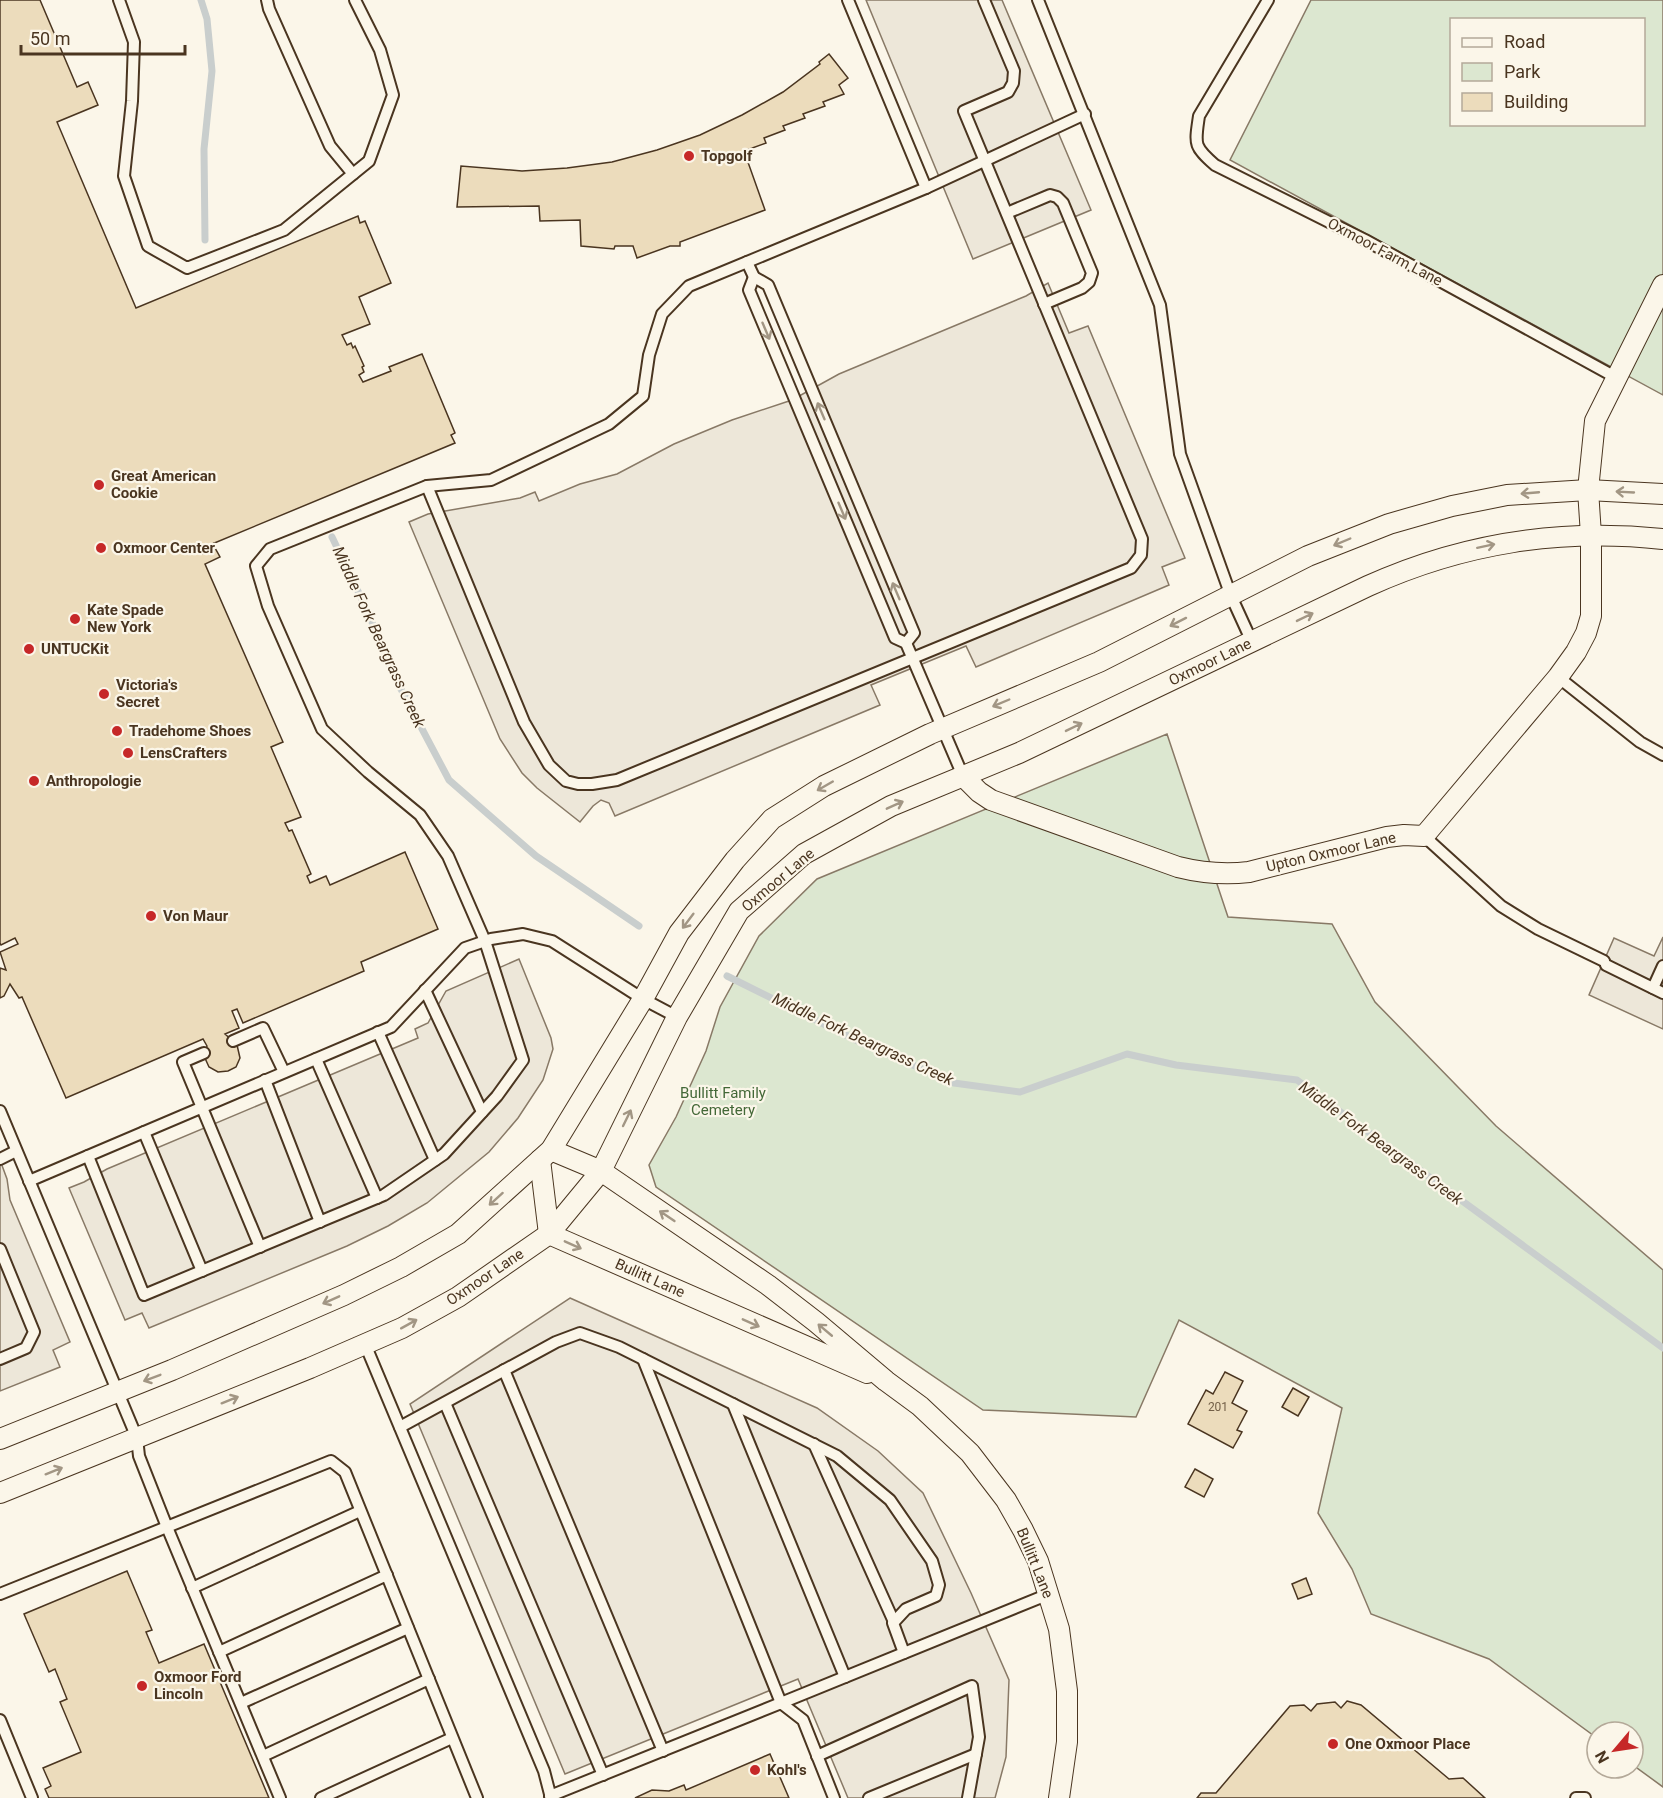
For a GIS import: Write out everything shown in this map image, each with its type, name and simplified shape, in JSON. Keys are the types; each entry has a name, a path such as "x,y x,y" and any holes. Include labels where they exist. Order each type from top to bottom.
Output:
{"street":[{"path":"1424,836 1558,677 1586,633 1591,616 1591,535 1588,490 1595,421 1663,285"},
{"path":"0,1438 171,1370 333,1300 401,1267 458,1234 545,1155 643,999 679,933 735,860 772,819 841,777 943,728 1099,662 1308,556 1360,535 1421,514 1507,495 1588,490 1663,494"},
{"name":"Oxmoor Lane","path":"0,1493 402,1328 458,1297 549,1234 602,1171 677,1017 739,911 804,854 891,806 1019,753 1412,567 1500,543 1591,535 1663,538"},
{"name":"Upton Oxmoor Lane","path":"963,776 991,800 1178,867 1201,872 1224,874 1249,872 1387,837 1424,836"},
{"path":"545,1155 549,1234"},
{"name":"Bullitt Lane","path":"545,1155 602,1171 768,1285 920,1406 970,1453 1006,1500 1028,1540 1059,1629 1067,1691 1067,1742 1059,1798"},
{"name":"Bullitt Lane","path":"549,1234 886,1381"}],"lane":[{"path":"119,0 134,42 132,101 124,176 148,246 187,268 284,230 369,161 393,95 380,50 356,0"},
{"path":"267,0 330,146 353,174"},
{"path":"848,0 926,188"},
{"path":"427,486 524,722 549,765 566,781 592,784 617,780 1131,568 1141,555 1142,538 964,111 1008,92 1013,83 1014,71 984,0"},
{"path":"1038,0 1160,305 1180,454 1231,596 1252,642"},
{"name":"Oxmoor Farm Lane","path":"1268,0 1199,116 1196,138 1200,152 1215,165 1365,240 1617,378"},
{"path":"88,1155 144,1295 377,1198 444,1154 497,1096 523,1060 485,941 448,856 420,815 368,772 322,729 268,606 256,566 270,549 427,486 491,480 609,423 643,396 649,355 662,314 689,286 926,188 1085,114"},
{"path":"1007,213 1050,195 1057,197 1063,203 1092,273 1089,282 1082,288 1044,304"},
{"path":"747,262 754,277 768,285 914,633 906,643"},
{"path":"754,277 749,290 895,638 906,643 963,776"},
{"path":"1558,677 1640,742 1663,755"},
{"path":"1424,836 1502,906 1539,929 1658,991 1663,966"},
{"path":"29,1181 392,1027 465,948 485,941 522,934 552,942 643,999 677,1017"},
{"path":"425,990 482,1112"},
{"path":"233,1041 263,1028 284,1072"},
{"path":"378,1032 435,1160"},
{"path":"204,1053 183,1062 260,1247"},
{"path":"316,1059 377,1198"},
{"path":"265,1080 320,1222"},
{"path":"0,1111 118,1391 137,1438 139,1456 167,1527 280,1798"},
{"path":"144,1132 202,1271"},
{"path":"0,1159 16,1151"},
{"path":"0,1249 34,1332 26,1348 0,1359"},
{"path":"400,1427 556,1342 580,1333 619,1347 837,1456 890,1500 932,1561 939,1585 936,1596 906,1609 894,1622"},
{"path":"365,1344 543,1771 551,1797 1048,1594"},
{"path":"643,1359 782,1703 803,1720 834,1798"},
{"path":"504,1370 663,1751"},
{"path":"445,1402 603,1775"},
{"path":"733,1404 845,1677"},
{"path":"814,1444 894,1622 904,1653"},
{"path":"0,1594 331,1461 345,1472 429,1679 473,1797"},
{"path":"192,1588 360,1511"},
{"path":"219,1652 387,1575"},
{"path":"240,1703 408,1628"},
{"path":"263,1756 429,1679"},
{"path":"817,1756 972,1686 979,1737 968,1798"},
{"path":"0,1720 32,1798"},
{"path":"321,1798 452,1738"},
{"path":"869,1798 976,1754"},
{"path":"1576,1798 1585,1798"}],"green space":[{"path":"1311,0 1663,0 1663,395 1230,160"},
{"name":"Bullitt Family Cemetery","path":"1167,734 1228,917 1332,924 1375,1002 1496,1126 1663,1270 1663,1787 1645,1774 1645,1720 1585,1720 1585,1729 1489,1659 1371,1614 1352,1569 1318,1513 1342,1408 1179,1320 1136,1417 983,1410 656,1187 649,1165 676,1117 706,1051 720,1007 759,936 817,879"}],"shaded area":[{"path":"866,0 1002,0 1091,210 973,259"},
{"path":"1048,283 1069,333 1088,326 1185,558 1162,567 1169,585 976,667 966,646 871,685 880,705 615,816 609,803 601,800 580,822 522,773 500,739 409,522 428,514 520,498 535,492 539,501 580,484 617,474 674,444 732,420 792,400 839,374 1026,296"},
{"path":"1663,937 1663,1029 1589,995 1614,938 1654,956"},
{"path":"519,959 551,1038 553,1049 543,1080 518,1118 489,1152 427,1203 347,1246 149,1328 142,1313 125,1320 69,1188 107,1169 418,1038 415,1029 428,1023 446,991"},
{"path":"0,1160 7,1179 10,1200 70,1342 53,1350 60,1367 0,1391"},
{"path":"570,1298 817,1408 878,1451 923,1493 971,1593 1009,1680 1006,1757 995,1798 848,1798 798,1679 565,1774 410,1404"}],"building":[{"name":"Oxmoor Center","path":"0,0 40,0 77,87 88,82 98,105 57,122 136,308 358,216 360,223 365,221 391,283 359,297 370,324 342,335 347,345 351,343 353,348 355,346 364,366 362,367 364,372 359,375 363,382 391,371 389,367 422,354 455,433 451,435 455,443 200,549 202,554 215,548 220,557 205,564 283,742 271,747 301,817 285,823 289,831 292,830 311,874 307,876 310,883 326,876 330,885 405,852 438,929 361,962 364,971 243,1023 237,1009 232,1011 239,1028 225,1034 237,1045 240,1058 236,1067 228,1071 218,1072 209,1067 204,1056 207,1046 203,1039 66,1098 22,997 19,998 10,984 4,996 0,998 0,968 6,970 0,952 18,944 15,938 1,945 0,943"},
{"name":"Topgolf","path":"829,54 848,78 839,85 844,94 823,102 825,106 803,114 805,118 783,126 785,130 764,138 766,143 744,151 765,210 680,242 680,246 670,246 637,258 633,246 615,246 614,249 581,246 580,220 540,221 539,206 457,207 461,166 522,171 567,168 612,162 657,150 700,135 742,115 783,92 820,64 819,62"},
{"path":"1225,1372 1243,1381 1232,1403 1247,1411 1237,1430 1242,1432 1233,1448 1188,1424 1206,1390 1213,1394"},
{"path":"1293,1388 1309,1397 1298,1416 1282,1407"},
{"path":"1195,1469 1213,1479 1204,1497 1185,1487"},
{"name":"Oxmoor Ford Lincoln","path":"127,1571 152,1630 146,1632 159,1663 204,1644 269,1798 49,1798 45,1789 51,1786 43,1768 81,1752 60,1702 67,1699 55,1669 49,1672 24,1614"},
{"path":"1306,1578 1312,1594 1298,1599 1292,1584"},
{"name":"One Oxmoor Place","path":"1347,1701 1361,1705 1449,1779 1463,1778 1485,1798 1197,1798 1201,1793 1216,1793 1290,1706 1304,1705 1311,1711 1317,1704 1335,1702 1341,1708"},
{"name":"Kohl's","path":"770,1754 789,1798 635,1798 652,1790 669,1791 684,1785 686,1790"}],"waterway":[{"name":"Middle Fork Beargrass Creek","path":"201,0 207,19 212,71 204,149 205,240"},
{"name":"Middle Fork Beargrass Creek","path":"332,537 367,610 392,672 449,780 536,856 639,926"},
{"name":"Middle Fork Beargrass Creek","path":"727,976 858,1041 954,1083 1020,1092 1127,1054 1176,1065 1297,1080 1663,1348"}],"place":[{"name":"Topgolf","path":"689,156"},
{"name":"Great American Cookie","path":"99,485"},
{"name":"Oxmoor Center","path":"101,548"},
{"name":"Kate Spade New York","path":"75,619"},
{"name":"UNTUCKit","path":"29,649"},
{"name":"Victoria's Secret","path":"104,694"},
{"name":"Tradehome Shoes","path":"117,731"},
{"name":"LensCrafters","path":"128,753"},
{"name":"Anthropologie","path":"34,781"},
{"name":"Von Maur","path":"151,916"},
{"name":"Oxmoor Ford Lincoln","path":"142,1686"},
{"name":"One Oxmoor Place","path":"1333,1744"},
{"name":"Kohl's","path":"755,1770"}]}
